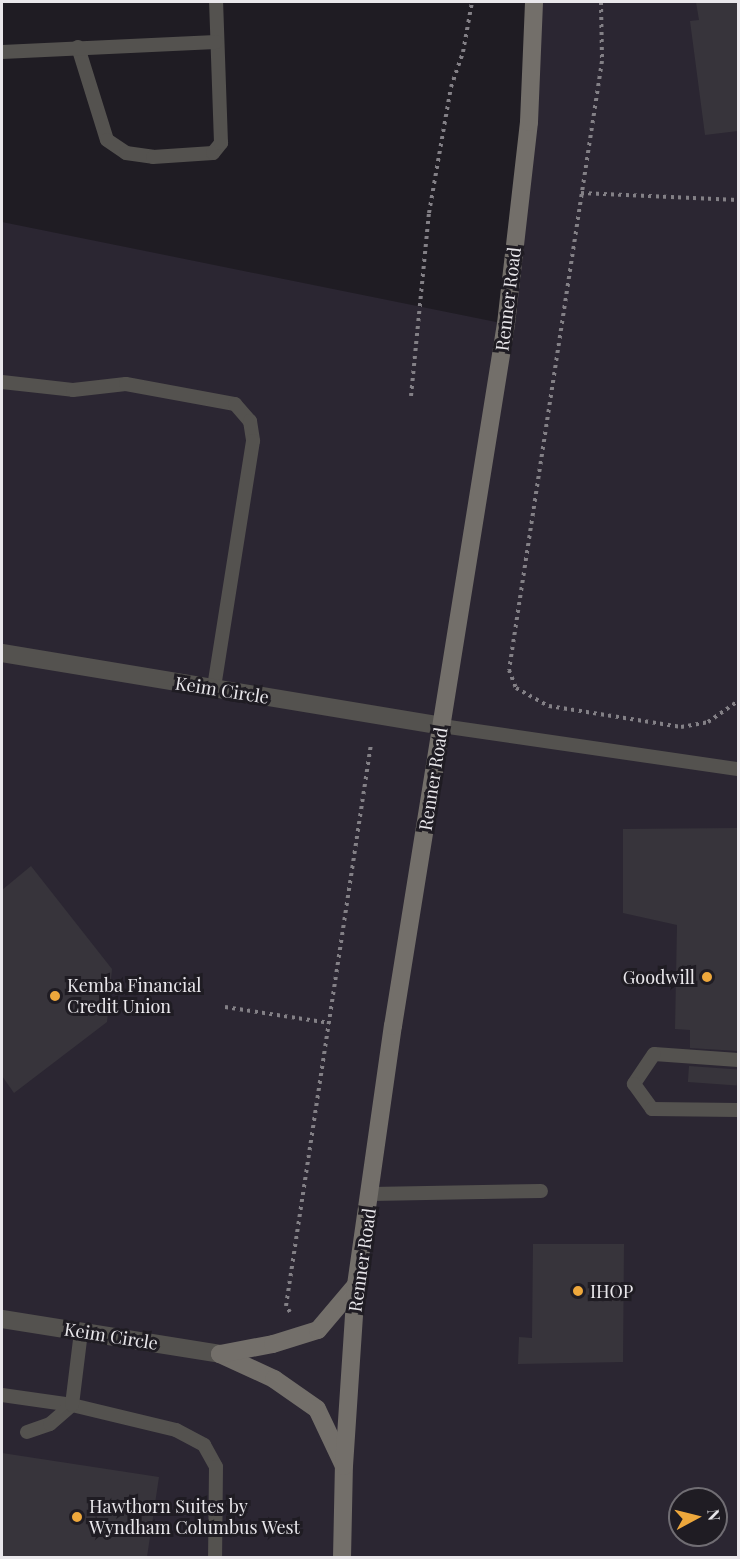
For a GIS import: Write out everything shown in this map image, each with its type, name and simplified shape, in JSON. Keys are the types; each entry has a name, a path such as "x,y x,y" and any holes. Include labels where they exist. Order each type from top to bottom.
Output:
{"main road":[{"name":"Renner Road","path":"342,1557 344,1466 356,1285 371,1194 395,1015 506,324 529,122 534,2"},
{"path":"220,1354 273,1344 318,1330 356,1285"},
{"path":"220,1354 274,1379 317,1409 344,1466"}],"street":[{"name":"Keim Circle","path":"2,653 442,726"},
{"name":"Keim Circle","path":"2,1319 220,1354"}],"lane":[{"path":"78,47 107,140 126,153 153,158 202,156 213,153 221,142 216,2"},
{"path":"2,52 216,42"},
{"path":"2,382 74,390 126,384 235,404 250,421 253,441 214,688"},
{"path":"442,726 738,769"},
{"path":"738,1060 654,1054 634,1084 652,1109 738,1110"},
{"path":"371,1194 541,1191"},
{"path":"27,1432 50,1424 72,1405 81,1332"},
{"path":"2,1395 72,1405 176,1431 204,1445 216,1467 215,1557"}],"path":[{"path":"411,396 429,213 451,87 463,52 472,2"},
{"path":"601,2 602,61 509,670 516,688 549,706 681,728 708,722 738,701"},
{"path":"581,194 738,200"},
{"path":"294,1318 286,1306 371,744"},
{"path":"225,1007 330,1023"}],"shaded area":[{"path":"534,2 738,2 738,1557 2,1557 2,222 506,324"}],"building":[{"path":"696,2 738,2 738,131 705,135 690,21 699,20"},
{"name":"Goodwill","path":"738,828 738,1051 690,1048 690,1030 675,1029 677,925 623,913 623,829"},
{"name":"Kemba Financial Credit Union","path":"31,866 112,969 107,1022 14,1093 2,1076 2,890"},
{"path":"689,1066 738,1069 737,1085 688,1082"},
{"name":"IHOP","path":"533,1244 624,1244 623,1362 518,1364 519,1337 532,1338"},
{"name":"Hawthorn Suites by Wyndham Columbus West","path":"2,1453 159,1477 147,1557 2,1557"}],"place":[{"name":"Goodwill","path":"707,977"},
{"name":"Kemba Financial Credit Union","path":"55,996"},
{"name":"IHOP","path":"578,1291"},
{"name":"Hawthorn Suites by Wyndham Columbus West","path":"77,1517"}]}
